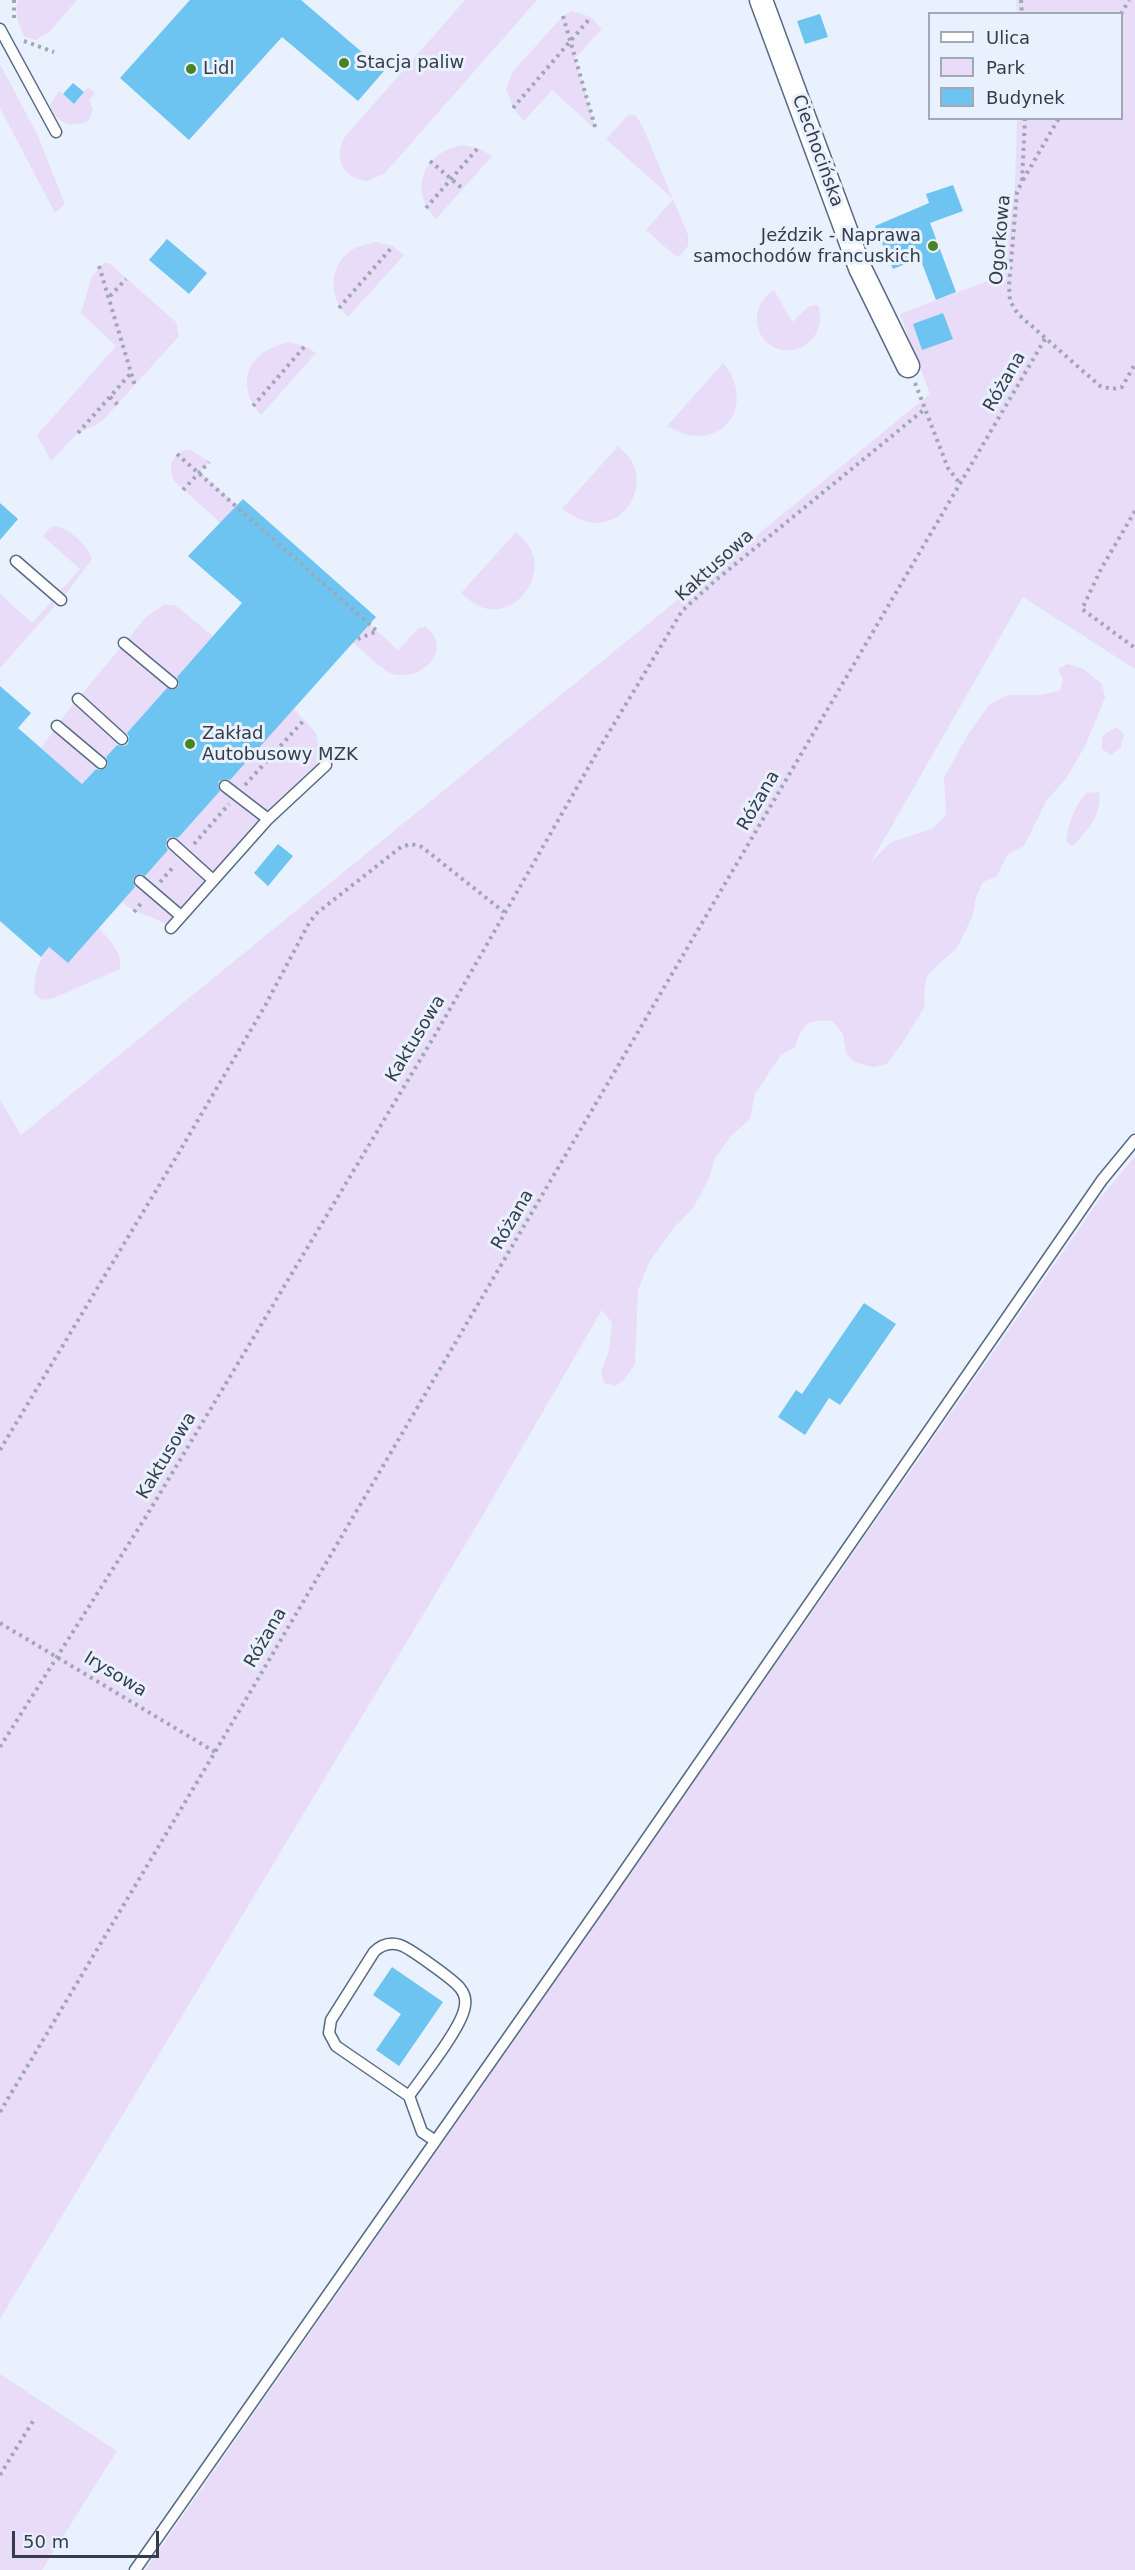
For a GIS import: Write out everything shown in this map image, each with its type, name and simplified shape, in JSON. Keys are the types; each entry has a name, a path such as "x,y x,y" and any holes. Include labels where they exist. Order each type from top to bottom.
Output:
{"street":[{"name":"Ciechocińska","path":"761,0 860,268 908,366"}],"lane":[{"path":"0,29 56,132"},
{"path":"16,561 61,600"},
{"path":"124,643 172,683"},
{"path":"78,699 122,739"},
{"path":"57,726 101,763"},
{"path":"171,928 268,819 326,765"},
{"path":"225,786 268,819"},
{"path":"173,844 213,880"},
{"path":"140,881 181,916"},
{"path":"135,2570 1102,1180 1135,1140"},
{"path":"409,2096 461,2020 466,2004 465,1997 457,1984 403,1946 388,1944 380,1946 374,1952 331,2020 329,2033 336,2046 409,2096 422,2132 434,2140"}],"path":[{"path":"563,16 596,130"},
{"path":"513,108 591,17"},
{"path":"14,22 24,40 32,46 54,52"},
{"name":"Ogorkowa","path":"1025,120 1022,182 1017,192 1009,285 1011,301 1018,314 1100,386 1112,389 1122,387 1135,364"},
{"path":"1022,182 1058,120"},
{"path":"426,208 478,148"},
{"path":"430,161 463,189"},
{"path":"339,308 393,246"},
{"path":"99,266 135,386"},
{"path":"109,297 126,279"},
{"name":"Różana","path":"0,2112 215,1752 1045,339"},
{"path":"253,406 305,346"},
{"path":"78,433 132,373"},
{"path":"110,397 118,405"},
{"name":"Kaktusowa","path":"0,1747 147,1515 435,1035 504,912 682,611 716,580 926,408 948,468 961,485"},
{"path":"177,454 377,631 352,641"},
{"path":"183,490 208,462"},
{"path":"1135,511 1101,569 1082,609 1135,648"},
{"path":"134,912 305,719"},
{"path":"0,1450 184,1144 316,913 400,847 411,844 422,847 504,912"},
{"name":"Irysowa","path":"0,1623 215,1752"},
{"path":"0,2475 33,2421"}],"green space":[{"path":"18,0 77,0 49,32 36,40 25,37 20,28 17,19"},
{"path":"465,0 537,0 385,173 368,181 353,177 340,161 344,138"},
{"path":"1016,0 1135,0 1135,669 1023,597 871,862 891,842 932,829 946,815 944,778 968,734 990,704 1008,695 1041,695 1060,691 1063,679 1058,669 1067,664 1084,669 1102,684 1105,698 1085,746 1065,780 1046,801 1024,846 1007,855 997,876 983,882 976,897 973,915 957,948 927,975 924,993 925,1006 887,1064 873,1067 854,1062 846,1053 843,1034 832,1021 817,1021 807,1025 800,1033 795,1047 780,1056 755,1094 750,1119 731,1136 715,1158 709,1179 693,1208 674,1228 649,1262 638,1290 635,1364 624,1380 615,1386 604,1383 601,1371 609,1351 612,1323 602,1310 480,1520 0,2319 0,1100 21,1135 930,394 900,314 1003,275 1015,184 1017,120 1123,120 1123,12 1017,12"},
{"path":"572,11 591,17 602,29 575,58 596,130 552,90 524,121 513,108 506,89 513,71 563,16"},
{"path":"0,64 38,136 65,204 55,213 0,108"},
{"path":"88,87 95,93 89,100 93,109 89,120 71,124 60,120 50,105 59,91 74,104"},
{"path":"629,114 636,116 642,125 673,199 606,139"},
{"path":"461,145 478,148 492,156 436,219 427,208 423,196 424,174 429,164 437,156"},
{"path":"673,199 688,235 688,246 679,257 646,230"},
{"path":"376,242 393,246 404,255 348,317 336,299 334,279 336,270 347,253 357,247"},
{"path":"104,263 109,263 176,322 179,336 106,417 95,426 78,433 51,461 37,435 116,346 81,313 92,276"},
{"path":"774,290 792,322 808,307 816,305 819,307 819,324 814,337 805,345 794,350 781,350 770,345 762,336 757,322 759,307"},
{"path":"289,342 305,346 316,353 261,415 248,391 247,380 250,370 255,360 264,353 275,346"},
{"path":"723,363 731,374 737,398 731,420 712,434 698,436 667,426"},
{"path":"618,446 631,460 637,481 632,501 626,509 608,521 592,523 574,517 562,509"},
{"path":"184,450 191,450 209,462 200,472 398,650 419,628 426,627 434,636 437,646 430,663 422,670 401,675 390,673 378,665 175,482 171,472 173,460"},
{"path":"52,526 64,529 76,537 92,559 66,594 59,592 80,569 43,536"},
{"path":"516,532 528,544 534,558 531,582 517,601 506,607 494,609 478,606 461,593"},
{"path":"0,594 32,623 52,601 55,606 0,668"},
{"path":"164,605 175,605 213,636 82,784 41,748 67,712 146,617"},
{"path":"293,708 316,733 326,765 171,928 122,902"},
{"path":"1116,727 1124,734 1121,747 1111,755 1102,749 1102,736"},
{"path":"1099,792 1100,800 1096,815 1084,835 1073,846 1066,842 1075,810 1086,793"},
{"path":"99,928 117,952 120,969 54,998 42,1000 35,995 37,970 49,947 68,963"},
{"path":"1135,1156 1135,2570 145,2570 1101,1197"},
{"path":"0,2374 117,2451 42,2570 0,2570"}],"building":[{"name":"Lidl","path":"190,0 301,0 384,71 358,101 282,37 189,140 120,78"},
{"path":"820,14 828,37 805,44 797,21"},
{"path":"73,83 84,92 74,104 63,94"},
{"path":"953,185 963,211 930,223 956,292 936,300 920,258 893,269 875,226 929,203 926,194"},
{"path":"167,239 207,273 189,294 149,260"},
{"path":"943,313 953,339 922,350 913,324"},
{"name":"Zakład Autobusowy MZK","path":"243,499 376,617 230,780 219,781 220,791 178,838 167,839 168,850 145,876 141,874 135,876 133,880 135,887 68,963 49,947 41,957 0,921 0,686 31,713 18,728 82,784 96,769 106,768 108,764 106,757 117,745 128,744 127,733 167,688 171,690 177,688 179,684 177,677 242,603 188,556"},
{"path":"0,503 18,519 0,540"},
{"path":"278,844 293,856 268,886 254,873"},
{"path":"864,1303 896,1324 840,1405 829,1398 805,1435 778,1417 796,1390 802,1394"},
{"path":"392,1967 443,2002 399,2066 376,2050 401,2014 373,1995"}],"place":[{"name":"Stacja paliw","path":"344,63"},
{"name":"Lidl","path":"191,69"},
{"name":"Jeździk - Naprawa samochodów francuskich","path":"933,246"},
{"name":"Zakład Autobusowy MZK","path":"190,744"}]}
